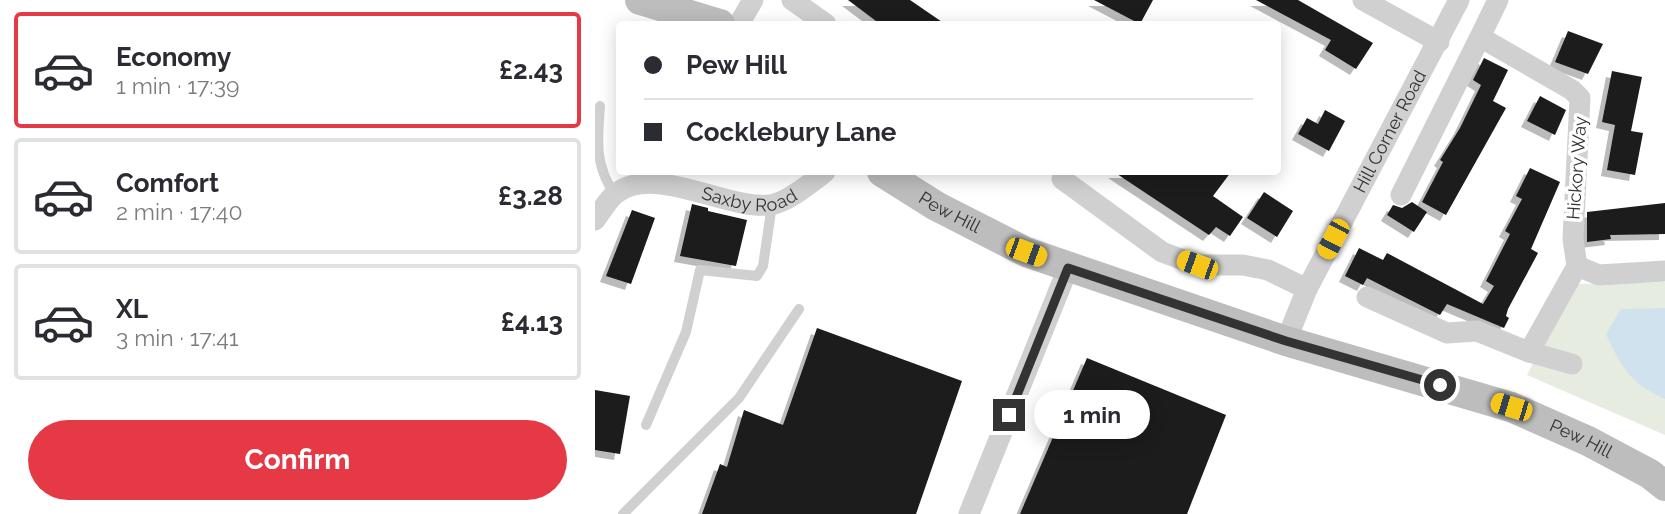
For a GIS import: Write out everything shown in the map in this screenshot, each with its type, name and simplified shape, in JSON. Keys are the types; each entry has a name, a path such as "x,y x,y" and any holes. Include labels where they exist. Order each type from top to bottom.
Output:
{"main road":[{"path":"641,0 710,21"},
{"name":"Pew Hill","path":"887,175 989,235 1068,268 1286,341 1511,407 1588,441 1660,479"}],"street":[{"path":"741,21 753,0"},
{"path":"792,0 822,21"},
{"path":"1363,0 1439,42"},
{"name":"Hill Corner Road","path":"1286,341 1307,289 1459,0"},
{"path":"1401,195 1498,0"},
{"name":"Hickory Way","path":"1480,37 1572,90 1580,98 1573,239 1577,266"},
{"name":"Saxby Road","path":"615,195 639,185 652,184 772,205 820,175"},
{"path":"1062,179 1163,252 1197,265 1243,265 1268,270 1307,289"},
{"path":"595,220 615,195"},
{"path":"1529,352 1577,266 1599,275 1665,271"},
{"path":"969,514 1068,268"},
{"path":"1367,297 1447,333 1478,331 1529,352 1571,364"}],"lane":[{"path":"600,107 596,160 600,179 615,195"},
{"path":"646,425 687,331 700,270 745,277 757,276 763,266 772,205"},
{"path":"623,514 739,398 799,309"}],"shaded area":[{"path":"1665,282 1665,435 1527,375 1574,284"}],"water":[{"path":"1665,308 1665,399 1643,387 1628,373 1606,334 1621,309"}],"building":[{"path":"848,0 910,0 941,21 876,21"},
{"path":"1094,0 1153,0 1142,21 1134,21"},
{"path":"1256,0 1298,0 1373,43 1356,69 1325,50 1331,40"},
{"path":"1568,31 1603,44 1588,74 1555,62"},
{"path":"1484,58 1508,70 1493,101 1506,108 1446,215 1422,202 1443,162 1440,160 1460,128 1481,85 1473,80"},
{"path":"1612,71 1642,77 1631,131 1643,133 1635,175 1607,170 1615,125 1602,122"},
{"path":"1540,96 1566,110 1555,135 1527,121"},
{"path":"1325,110 1345,121 1329,151 1298,134 1307,118 1318,124"},
{"path":"1530,168 1560,182 1531,249 1538,253 1508,309 1506,316 1509,318 1504,328 1447,304 1440,315 1367,278 1363,285 1345,276 1359,248 1383,260 1387,253 1483,304 1494,286 1486,281 1510,234 1505,231 1522,199 1516,196"},
{"path":"1119,175 1229,175 1213,196 1243,217 1230,236 1216,227 1209,235"},
{"path":"1264,192 1293,211 1277,237 1247,218"},
{"path":"1412,202 1427,212 1414,232 1387,215 1393,205 1402,208"},
{"path":"1665,203 1665,234 1610,235 1611,239 1587,242 1587,212"},
{"path":"692,204 708,208 708,211 747,220 736,266 680,256"},
{"path":"632,210 655,218 631,284 606,276"},
{"path":"817,328 962,381 916,514 702,514 720,464 727,467 744,410 783,425"},
{"path":"1087,358 1226,415 1187,514 1020,514"},
{"path":"595,390 630,396 620,454 595,450"}],"route":[{"path":"1009,415 1068,268 1286,341 1440,385"}]}
